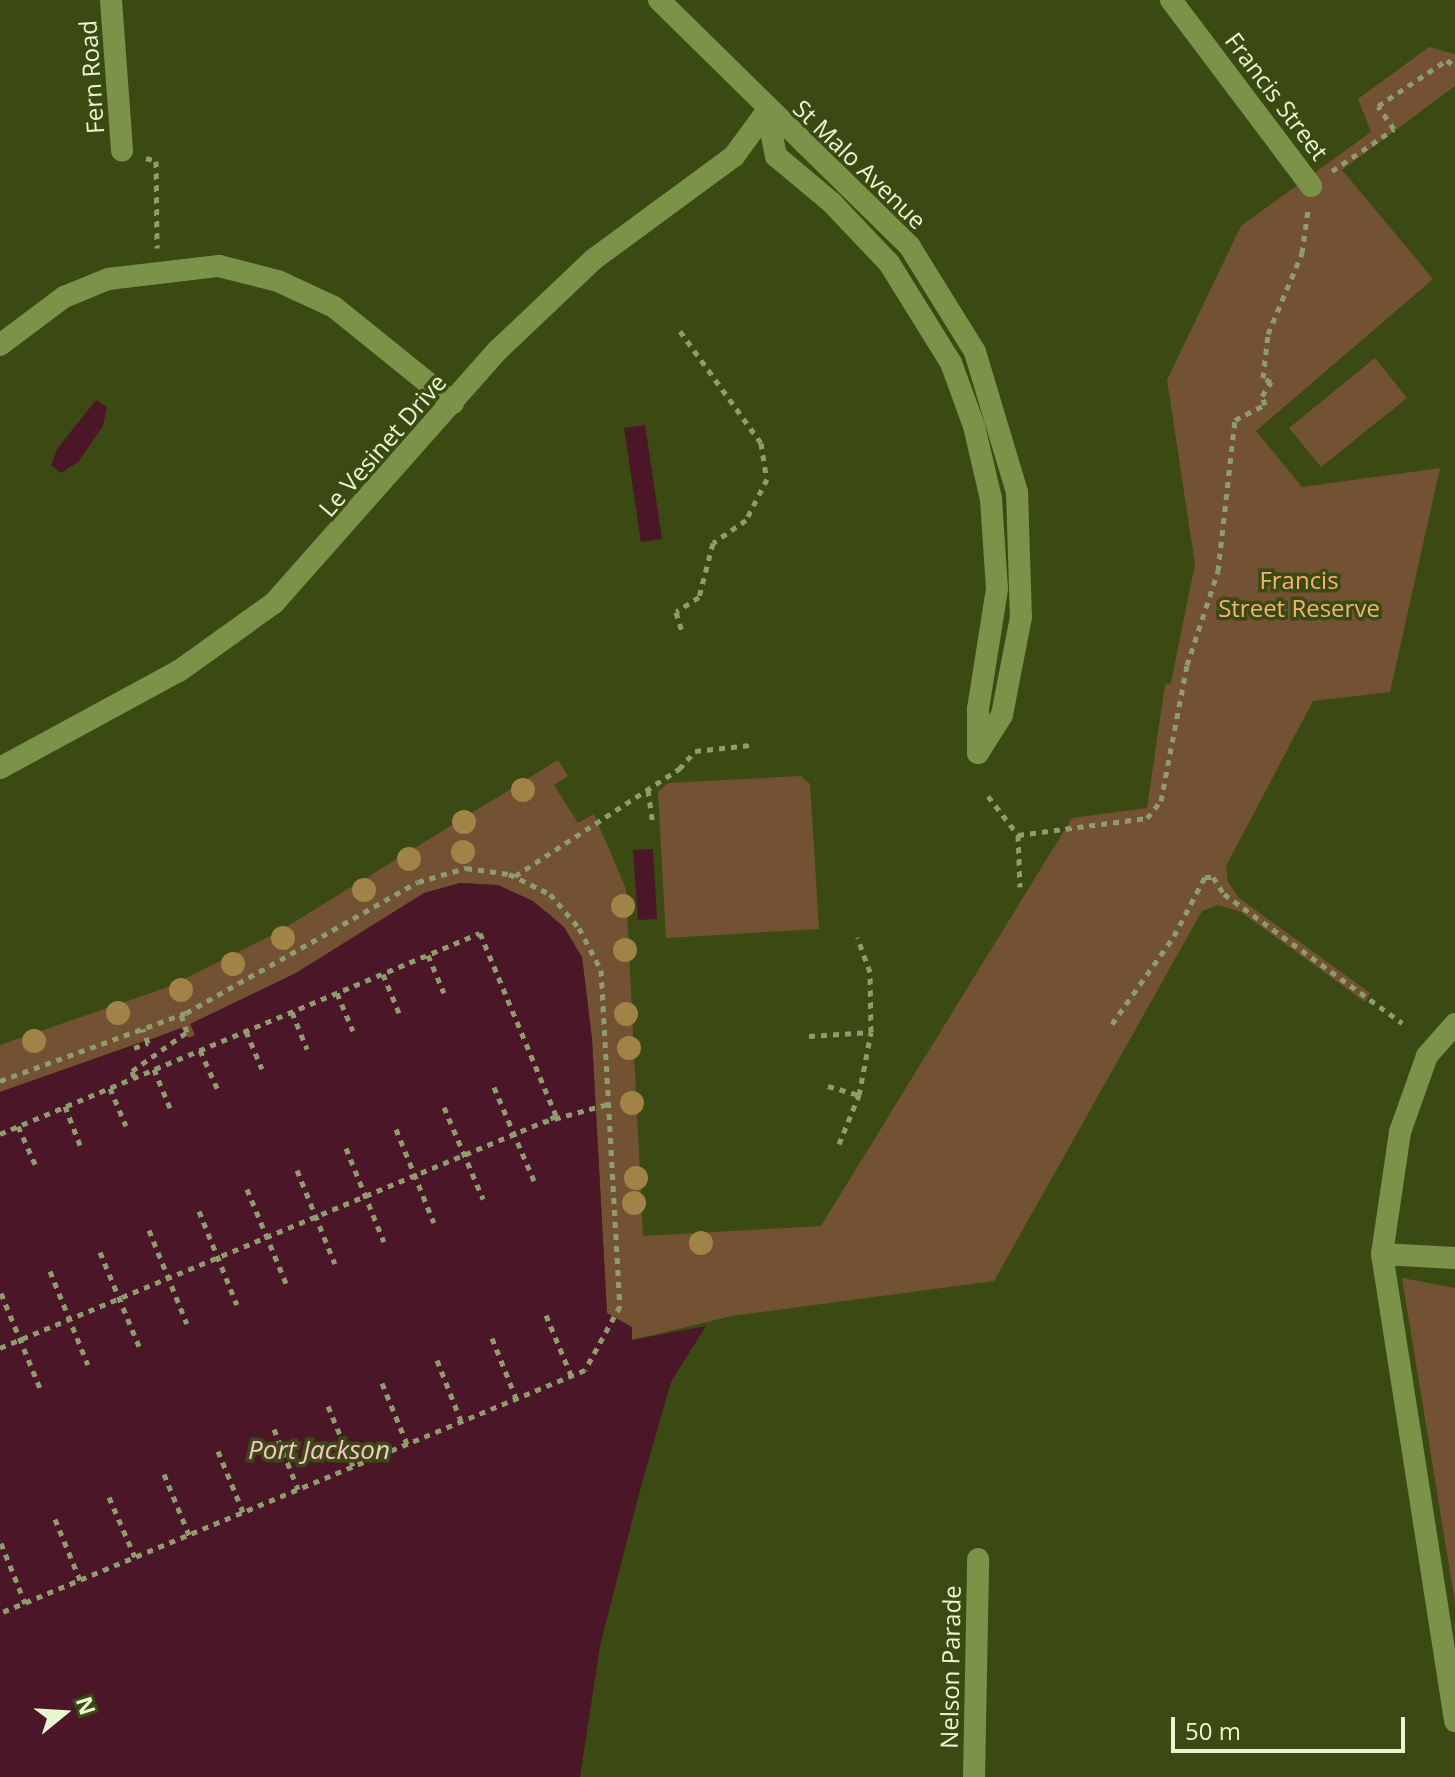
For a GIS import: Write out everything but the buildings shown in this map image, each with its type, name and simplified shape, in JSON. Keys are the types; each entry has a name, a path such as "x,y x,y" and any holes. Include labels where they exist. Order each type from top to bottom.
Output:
{"street":[{"name":"Fern Road","path":"111,0 122,151"},
{"name":"St Malo Avenue","path":"659,0 767,111 854,187 910,247 975,352 999,420 1017,492 1021,617 1002,715 978,753 978,709 997,589 991,499 974,426 951,363 889,263 832,203 776,156 767,111"},
{"name":"Francis Street","path":"1171,0 1311,186"},
{"name":"Le Vesinet Drive","path":"0,768 179,671 274,603 497,351 594,259 734,156 767,111"},
{"path":"0,345 64,297 108,279 219,266 278,281 334,307 453,403"},
{"path":"1455,1024 1427,1056 1400,1132 1382,1254 1455,1721"},
{"path":"1382,1254 1455,1258"},
{"name":"Nelson Parade","path":"974,1777 978,1559"}],"path":[{"path":"1018,835 1147,818 1161,801 1187,665 1218,571 1235,420 1265,405 1262,396 1271,382 1263,378 1268,334 1302,253 1311,186 1394,129 1378,106 1447,60 1455,67"},
{"path":"122,151 156,161 153,211 160,271"},
{"path":"680,331 761,443 767,479 746,520 713,543 699,597 676,612 682,632"},
{"path":"514,877 648,789 695,751 751,745"},
{"path":"648,789 652,820"},
{"path":"988,796 1018,835 1020,887"},
{"path":"0,1081 181,1015 418,882 466,868 514,877 550,894 579,928 601,970 620,1306 587,1366 571,1375 0,1613"},
{"path":"1112,1024 1174,936 1205,877 1213,877 1224,894 1402,1023"},
{"path":"0,1134 480,933 556,1116 546,1122"},
{"path":"839,1144 859,1095 871,1032 870,972 857,937"},
{"path":"428,955 444,993"},
{"path":"383,974 399,1013"},
{"path":"337,993 353,1031"},
{"path":"292,1012 307,1049"},
{"path":"134,1077 132,1071 187,1032 181,1015"},
{"path":"134,1048 145,1044 143,1029"},
{"path":"246,1031 262,1069"},
{"path":"809,1036 871,1032"},
{"path":"200,1050 217,1088"},
{"path":"154,1069 170,1108"},
{"path":"828,1086 859,1095"},
{"path":"494,1087 534,1181"},
{"path":"110,1088 126,1126"},
{"path":"0,1348 514,1134 608,1104"},
{"path":"65,1106 80,1145"},
{"path":"444,1107 483,1199"},
{"path":"18,1126 35,1164"},
{"path":"396,1129 434,1223"},
{"path":"346,1148 384,1242"},
{"path":"297,1170 335,1264"},
{"path":"247,1189 286,1283"},
{"path":"199,1211 237,1305"},
{"path":"149,1230 187,1324"},
{"path":"100,1252 139,1346"},
{"path":"50,1271 88,1365"},
{"path":"1,1293 40,1388"},
{"path":"546,1315 571,1375"},
{"path":"492,1338 516,1398"},
{"path":"437,1360 461,1421"},
{"path":"382,1383 407,1444"},
{"path":"328,1406 353,1466"},
{"path":"274,1429 298,1489"},
{"path":"218,1451 243,1512"},
{"path":"164,1474 189,1535"},
{"path":"109,1497 135,1557"},
{"path":"55,1519 80,1580"},
{"path":"1,1543 25,1603"}],"green space":[{"name":"Francis Street Reserve","path":"1429,47 1455,54 1455,86 1342,170 1433,279 1256,431 1302,487 1440,468 1390,692 1313,701 1226,866 1228,882 1239,898 1370,993 1365,1002 1241,912 1218,905 1202,911 994,1281 732,1316 632,1340 631,1327 607,1313 592,1039 582,957 550,914 498,885 460,883 424,893 296,973 191,1024 195,1035 189,1039 181,1029 150,1040 152,1044 144,1041 0,1092 0,1045 168,987 278,932 558,760 568,776 554,785 578,823 594,814 626,889 643,1236 821,1226 1072,818 1147,808 1165,685 1171,683 1195,564 1167,380 1241,226 1371,132 1358,99"},
{"path":"1375,358 1407,398 1321,467 1289,428"},
{"path":"801,776 810,784 819,929 666,938 658,792 668,783"},
{"path":"1402,1278 1455,1288 1455,1602"}],"water":[{"path":"96,400 107,407 103,426 78,462 61,473 51,465 57,449"},
{"path":"645,425 662,539 641,542 624,428"},
{"path":"653,849 657,919 638,920 633,850"},
{"name":"Port Jackson","path":"460,883 498,885 533,901 564,927 582,957 592,1039 607,1313 632,1327 632,1340 706,1326 671,1382 640,1490 600,1646 580,1777 0,1777 0,1092 145,1041 151,1045 149,1040 181,1028 189,1038 195,1035 190,1024 296,973 424,893"}]}
